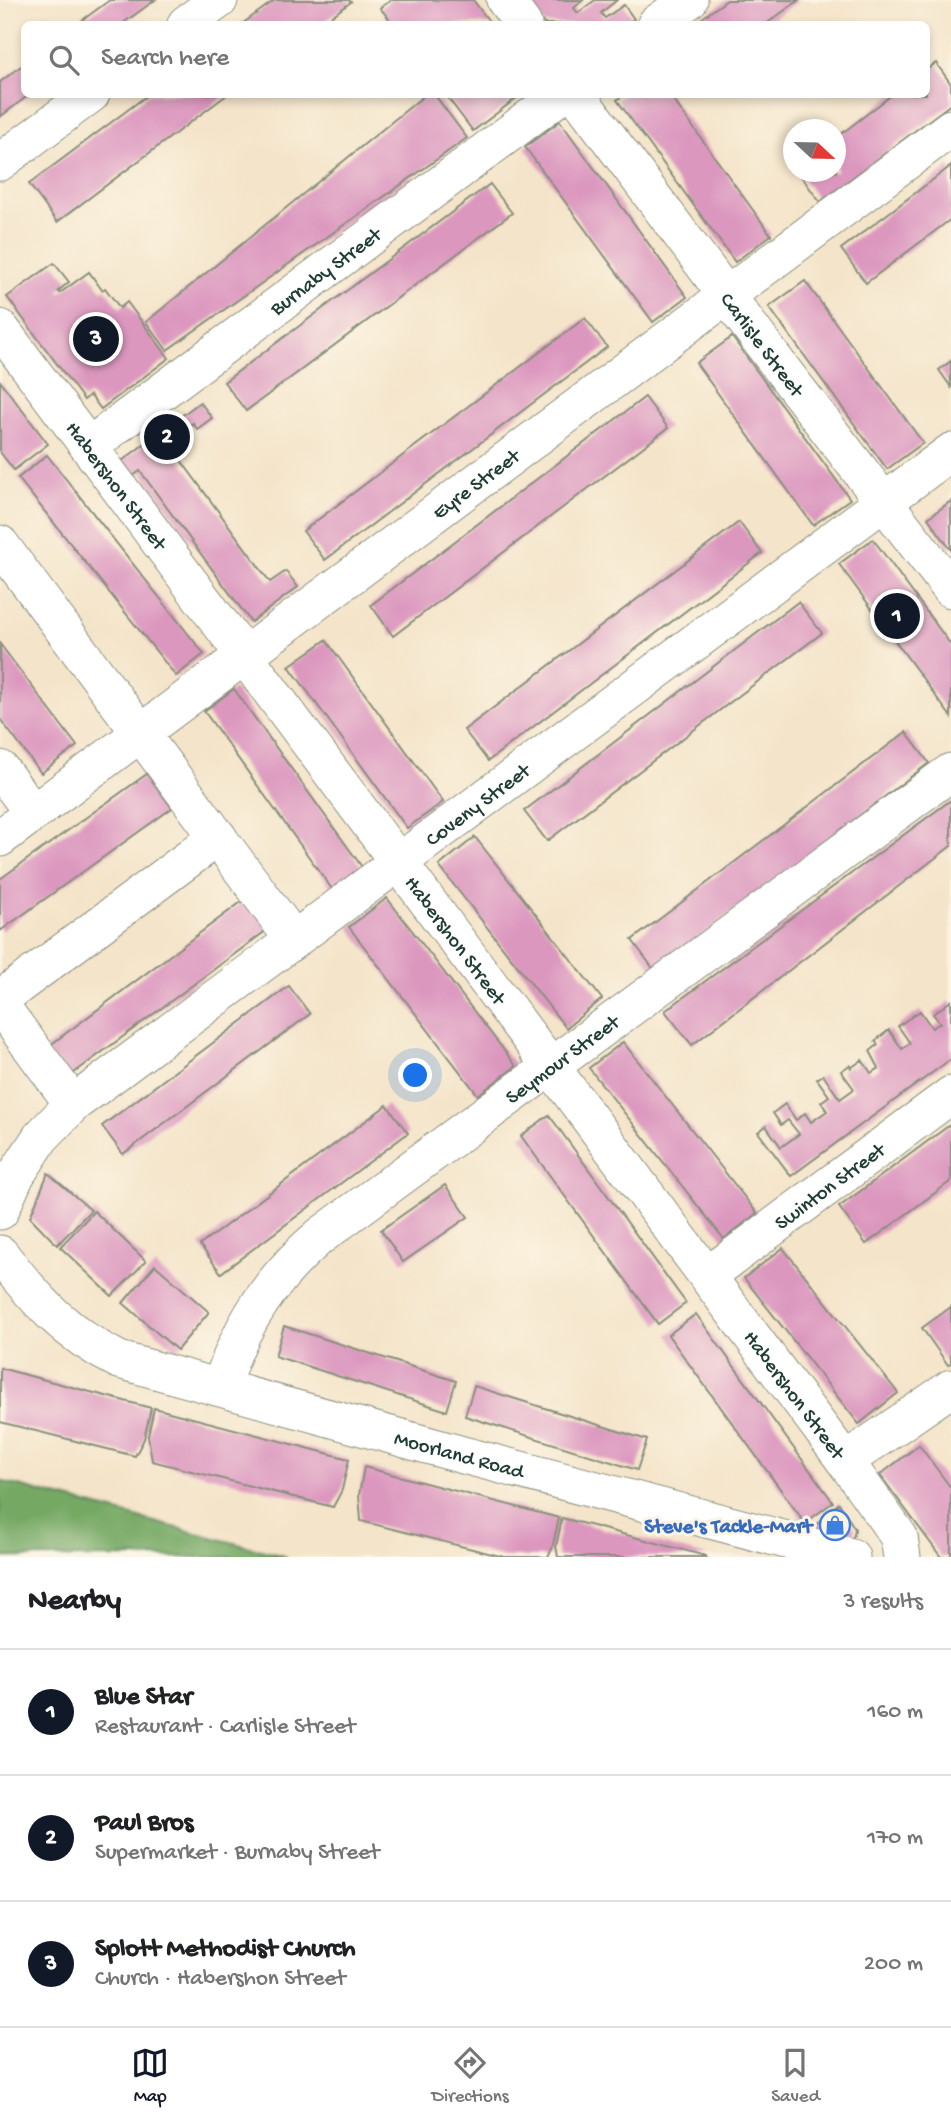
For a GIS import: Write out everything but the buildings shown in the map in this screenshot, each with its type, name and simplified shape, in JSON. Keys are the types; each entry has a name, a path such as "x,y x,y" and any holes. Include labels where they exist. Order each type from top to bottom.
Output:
{"street":[{"path":"190,21 219,0"},
{"path":"505,0 521,21"},
{"path":"660,21 689,0"},
{"path":"0,162 86,98"},
{"name":"Burnaby Street","path":"89,446 557,98"},
{"name":"Carlisle Street","path":"579,98 951,589"},
{"name":"Eyre Street","path":"0,838 951,128"},
{"name":"Habershon Street","path":"0,328 845,1461 899,1537 902,1557"},
{"name":"Coveny Street","path":"0,1211 16,1175 41,1137 73,1104 951,452"},
{"path":"0,544 294,940"},
{"path":"0,769 33,813"},
{"name":"Seymour Street","path":"222,1387 236,1342 247,1322 275,1280 298,1255 551,1065 951,772"},
{"path":"0,999 218,837"},
{"path":"0,1005 73,1104"},
{"name":"Swinton Street","path":"707,1276 951,1095"},
{"name":"Moorland Road","path":"0,1254 53,1317 76,1335 119,1360 463,1455 851,1557"},
{"path":"845,1461 951,1388"}],"green space":[{"path":"0,1481 26,1488 287,1557 0,1557"}],"place":[{"name":"Splott Methodist Church","path":"96,339"},
{"name":"Paul Bros","path":"167,437"},
{"name":"Blue Star","path":"897,616"},
{"name":"Steve's Tackle-Mart","path":"835,1525"}]}
